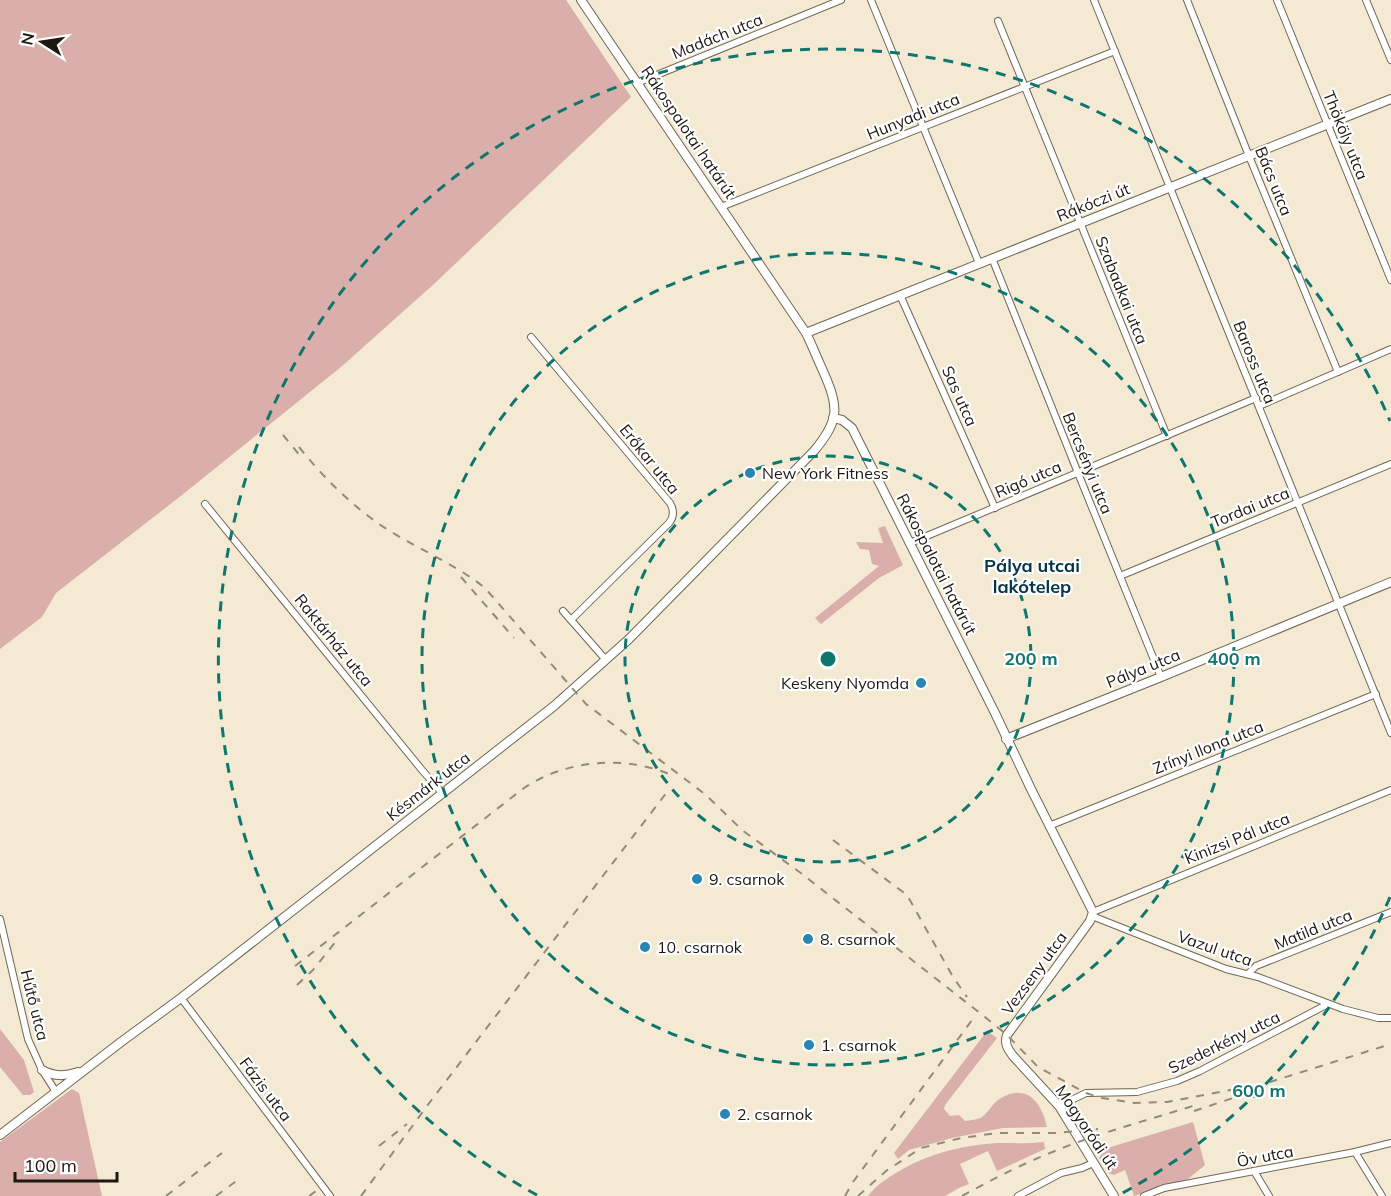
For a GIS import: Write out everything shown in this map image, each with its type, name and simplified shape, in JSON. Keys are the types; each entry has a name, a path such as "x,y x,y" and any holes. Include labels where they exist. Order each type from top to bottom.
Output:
{"street":[{"name":"Rákospalotai határút","path":"581,0 806,333 835,401 833,418 842,420 852,428 1093,914"},
{"name":"Madách utca","path":"637,83 841,0"},
{"path":"871,0 980,263"},
{"name":"Baross utca","path":"1094,0 1391,733"},
{"name":"Bács utca","path":"1187,0 1248,156 1338,372"},
{"name":"Thököly utca","path":"1277,0 1391,280"},
{"path":"1366,0 1391,60"},
{"name":"Szabadkai utca","path":"998,21 1167,436"},
{"name":"Hunyadi utca","path":"721,207 1115,51"},
{"name":"Rákóczi út","path":"806,333 1391,99"},
{"name":"Bercsényi utca","path":"992,258 1161,677"},
{"name":"Sas utca","path":"900,295 995,508"},
{"name":"Erőkar utca","path":"531,336 670,503 673,511 673,517 669,523 571,620"},
{"path":"1259,406 1391,349"},
{"name":"Rigó utca","path":"909,543 1256,398"},
{"name":"Késmárk utca","path":"0,1135 181,998 554,706 606,660 814,452 826,435 833,418"},
{"name":"Tordai utca","path":"1120,576 1391,464"},
{"name":"Raktárház utca","path":"205,504 442,793"},
{"name":"Pálya utca","path":"1006,739 1391,582"},
{"path":"563,611 606,660"},
{"name":"Zrínyi Ilona utca","path":"1049,826 1376,694"},
{"name":"Kinizsi Pál utca","path":"1093,914 1391,790"},
{"name":"Matild utca","path":"1248,974 1256,966 1391,912"},
{"name":"Vazul utca","path":"1093,914 1226,969 1258,977 1366,1016 1391,1018"},
{"name":"Vezseny utca","path":"1008,1050 1005,1042 1007,1035 1093,914"},
{"name":"Hűtő utca","path":"0,919 28,1039 42,1070 56,1092"},
{"name":"Fázis utca","path":"181,998 330,1196"},
{"name":"Szederkény utca","path":"1059,1106 1086,1093 1137,1092 1177,1081 1328,1004"},
{"name":"Mogyoródi út","path":"1008,1050 1059,1106 1114,1196"},
{"path":"42,1070 48,1074 64,1076 84,1070"},
{"name":"Öv utca","path":"1144,1196 1164,1188 1355,1152 1391,1143"},
{"path":"1355,1152 1382,1196"},
{"path":"1018,1196 1061,1173 1093,1163"},
{"path":"1254,1172 1269,1196"}],"shaded area":[{"path":"0,0 566,0 631,97 434,284 341,367 56,593 42,617 0,649"},
{"path":"885,526 903,565 879,578 821,624 815,618 879,566 872,564 869,550 860,549 856,542 883,543 878,528"},
{"path":"0,1029 24,1060 34,1092 30,1095 23,1095 0,1067"},
{"path":"987,1031 997,1038 944,1109 950,1116 959,1115 965,1121 976,1119 984,1115 998,1100 1016,1093 1024,1094 1036,1102 1041,1109 1047,1127 1003,1128 952,1138 909,1150 898,1159 894,1153"},
{"path":"72,1089 79,1093 102,1196 0,1196 0,1142"},
{"path":"1193,1122 1205,1165 1188,1179 1134,1196 1125,1170 1114,1175 1108,1173 1099,1158 1104,1149"},
{"path":"1044,1142 1045,1149 997,1171 988,1151 960,1164 969,1184 945,1196 868,1196 892,1175 935,1155 985,1144"}],"railway":[{"path":"283,435 302,458"},
{"path":"299,447 338,490 370,518 485,588 586,704 706,795 742,830 985,1017 1007,1035 1038,1067 1086,1093 1134,1103 1167,1102 1261,1084"},
{"path":"461,577 514,638"},
{"path":"295,966 524,788 540,779 558,771 595,763 633,764 669,774"},
{"path":"361,1196 667,792"},
{"path":"833,840 907,895 953,977 967,997"},
{"path":"297,985 313,970 337,940"},
{"path":"845,1196 975,1016"},
{"path":"1254,1087 1391,1044"},
{"path":"1194,1111 1242,1095"},
{"path":"962,1196 1017,1168 1068,1146 1199,1104"},
{"path":"379,1146 407,1124"},
{"path":"858,1196 886,1171 921,1148 961,1138 997,1133 1055,1133 1098,1129"},
{"path":"166,1196 222,1153"},
{"path":"216,1196 239,1179"},
{"path":"309,1196 316,1191"}],"place":[{"name":"New York Fitness","path":"750,473"},
{"name":"Keskeny Nyomda","path":"921,683"},
{"name":"9. csarnok","path":"697,879"},
{"name":"8. csarnok","path":"808,939"},
{"name":"10. csarnok","path":"645,947"},
{"name":"1. csarnok","path":"809,1045"},
{"name":"2. csarnok","path":"725,1114"}],"district":[{"name":"Pálya utcai lakótelep","path":"1032,576"}]}
